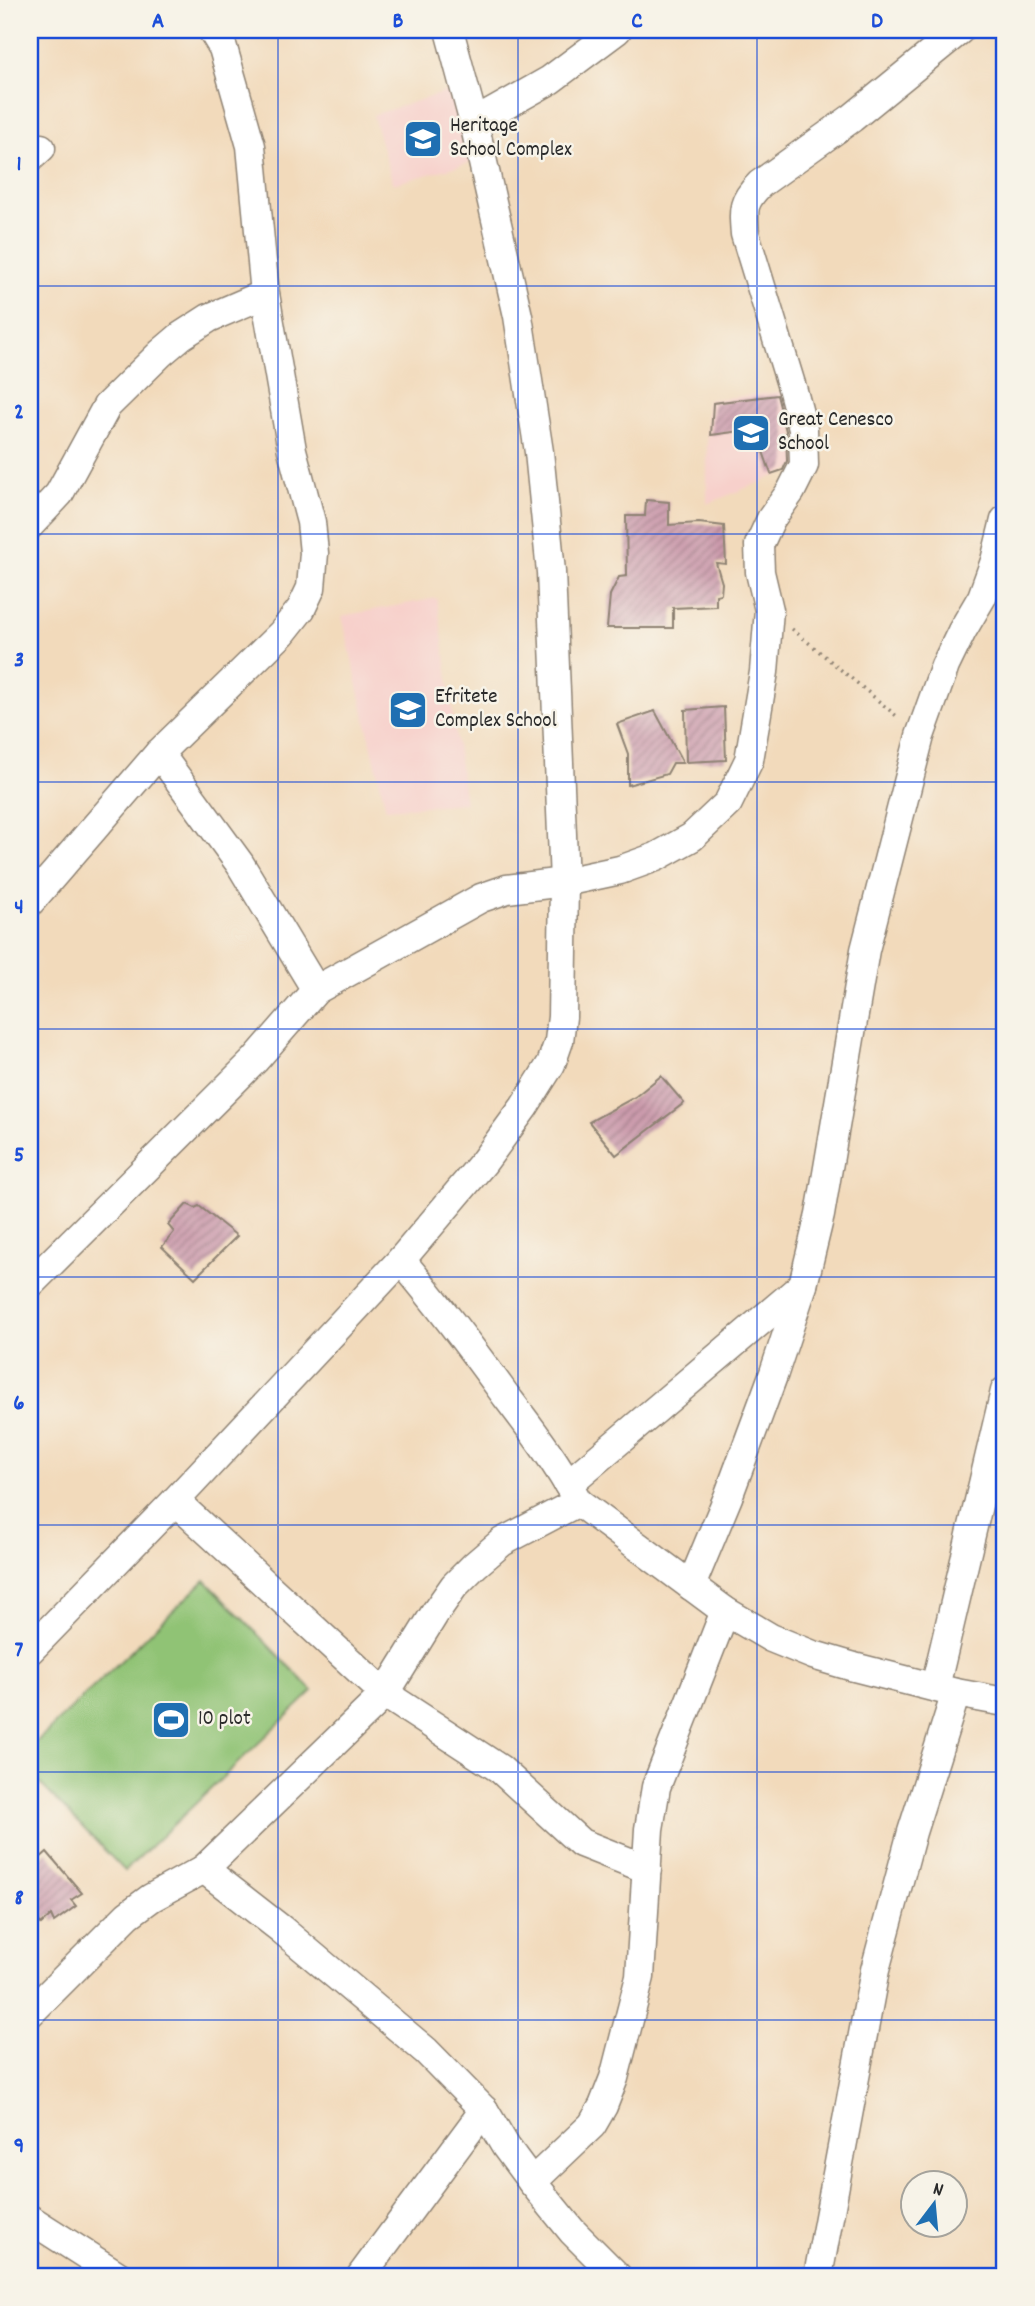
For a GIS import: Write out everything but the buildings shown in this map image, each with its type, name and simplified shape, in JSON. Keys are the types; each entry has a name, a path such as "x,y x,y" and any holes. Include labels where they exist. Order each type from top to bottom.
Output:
{"street":[{"path":"30,902 159,753 282,633 301,609 311,588 314,553 311,522 292,450 265,294 251,146 223,48 212,30"},
{"path":"30,1650 175,1501 401,1260 483,1163 524,1107 551,1064 559,1041 562,1017 564,882 551,572 539,452 518,316 474,123 449,30"},
{"path":"474,123 550,80 617,30"},
{"path":"30,1284 255,1060 316,990 481,898 507,889 564,882 620,870 656,857 692,838 728,803 749,760 764,672 769,610 760,572 760,545 771,519 804,465 803,429 745,234 743,211 748,197 760,184 852,118 960,30"},
{"path":"30,525 59,494 107,406 181,336 209,318 265,294"},
{"path":"691,1586 751,1435 803,1284 820,1215 865,950 920,736 945,666 982,597 995,561 1005,520"},
{"path":"159,753 240,864 316,990"},
{"path":"401,1260 474,1350 573,1493 725,1611 771,1638 813,1655 945,1690 1005,1702"},
{"path":"30,2013 128,1915 151,1898 204,1869 385,1694 454,1586 502,1542 573,1493 803,1284"},
{"path":"818,2276 883,1937 912,1832 945,1690 1005,1391"},
{"path":"175,1501 385,1694 500,1769 581,1843 647,1869"},
{"path":"532,2182 592,2125 614,2078 640,1977 649,1829 656,1787 725,1611"},
{"path":"204,1869 281,1929 426,2051 484,2110 506,2147 532,2182 572,2231 617,2276"},
{"path":"361,2276 484,2110"},
{"path":"30,2219 119,2276"}],"path":[{"path":"769,610 920,736"}],"shaded area":[{"name":"Heritage School Complex","path":"455,89 473,162 393,184 373,115"},
{"name":"Great Cenesco School","path":"788,391 800,466 707,504 707,400"},
{"name":"Efritete Complex School","path":"437,598 465,803 386,809 342,616"}],"green space":[{"name":"10 plot","path":"205,1580 313,1691 125,1871 30,1773 30,1748"}],"place":[{"name":"Heritage School Complex","path":"423,139"},
{"name":"Great Cenesco School","path":"751,433"},
{"name":"Efritete Complex School","path":"408,710"},
{"name":"10 plot","path":"171,1720"}]}
